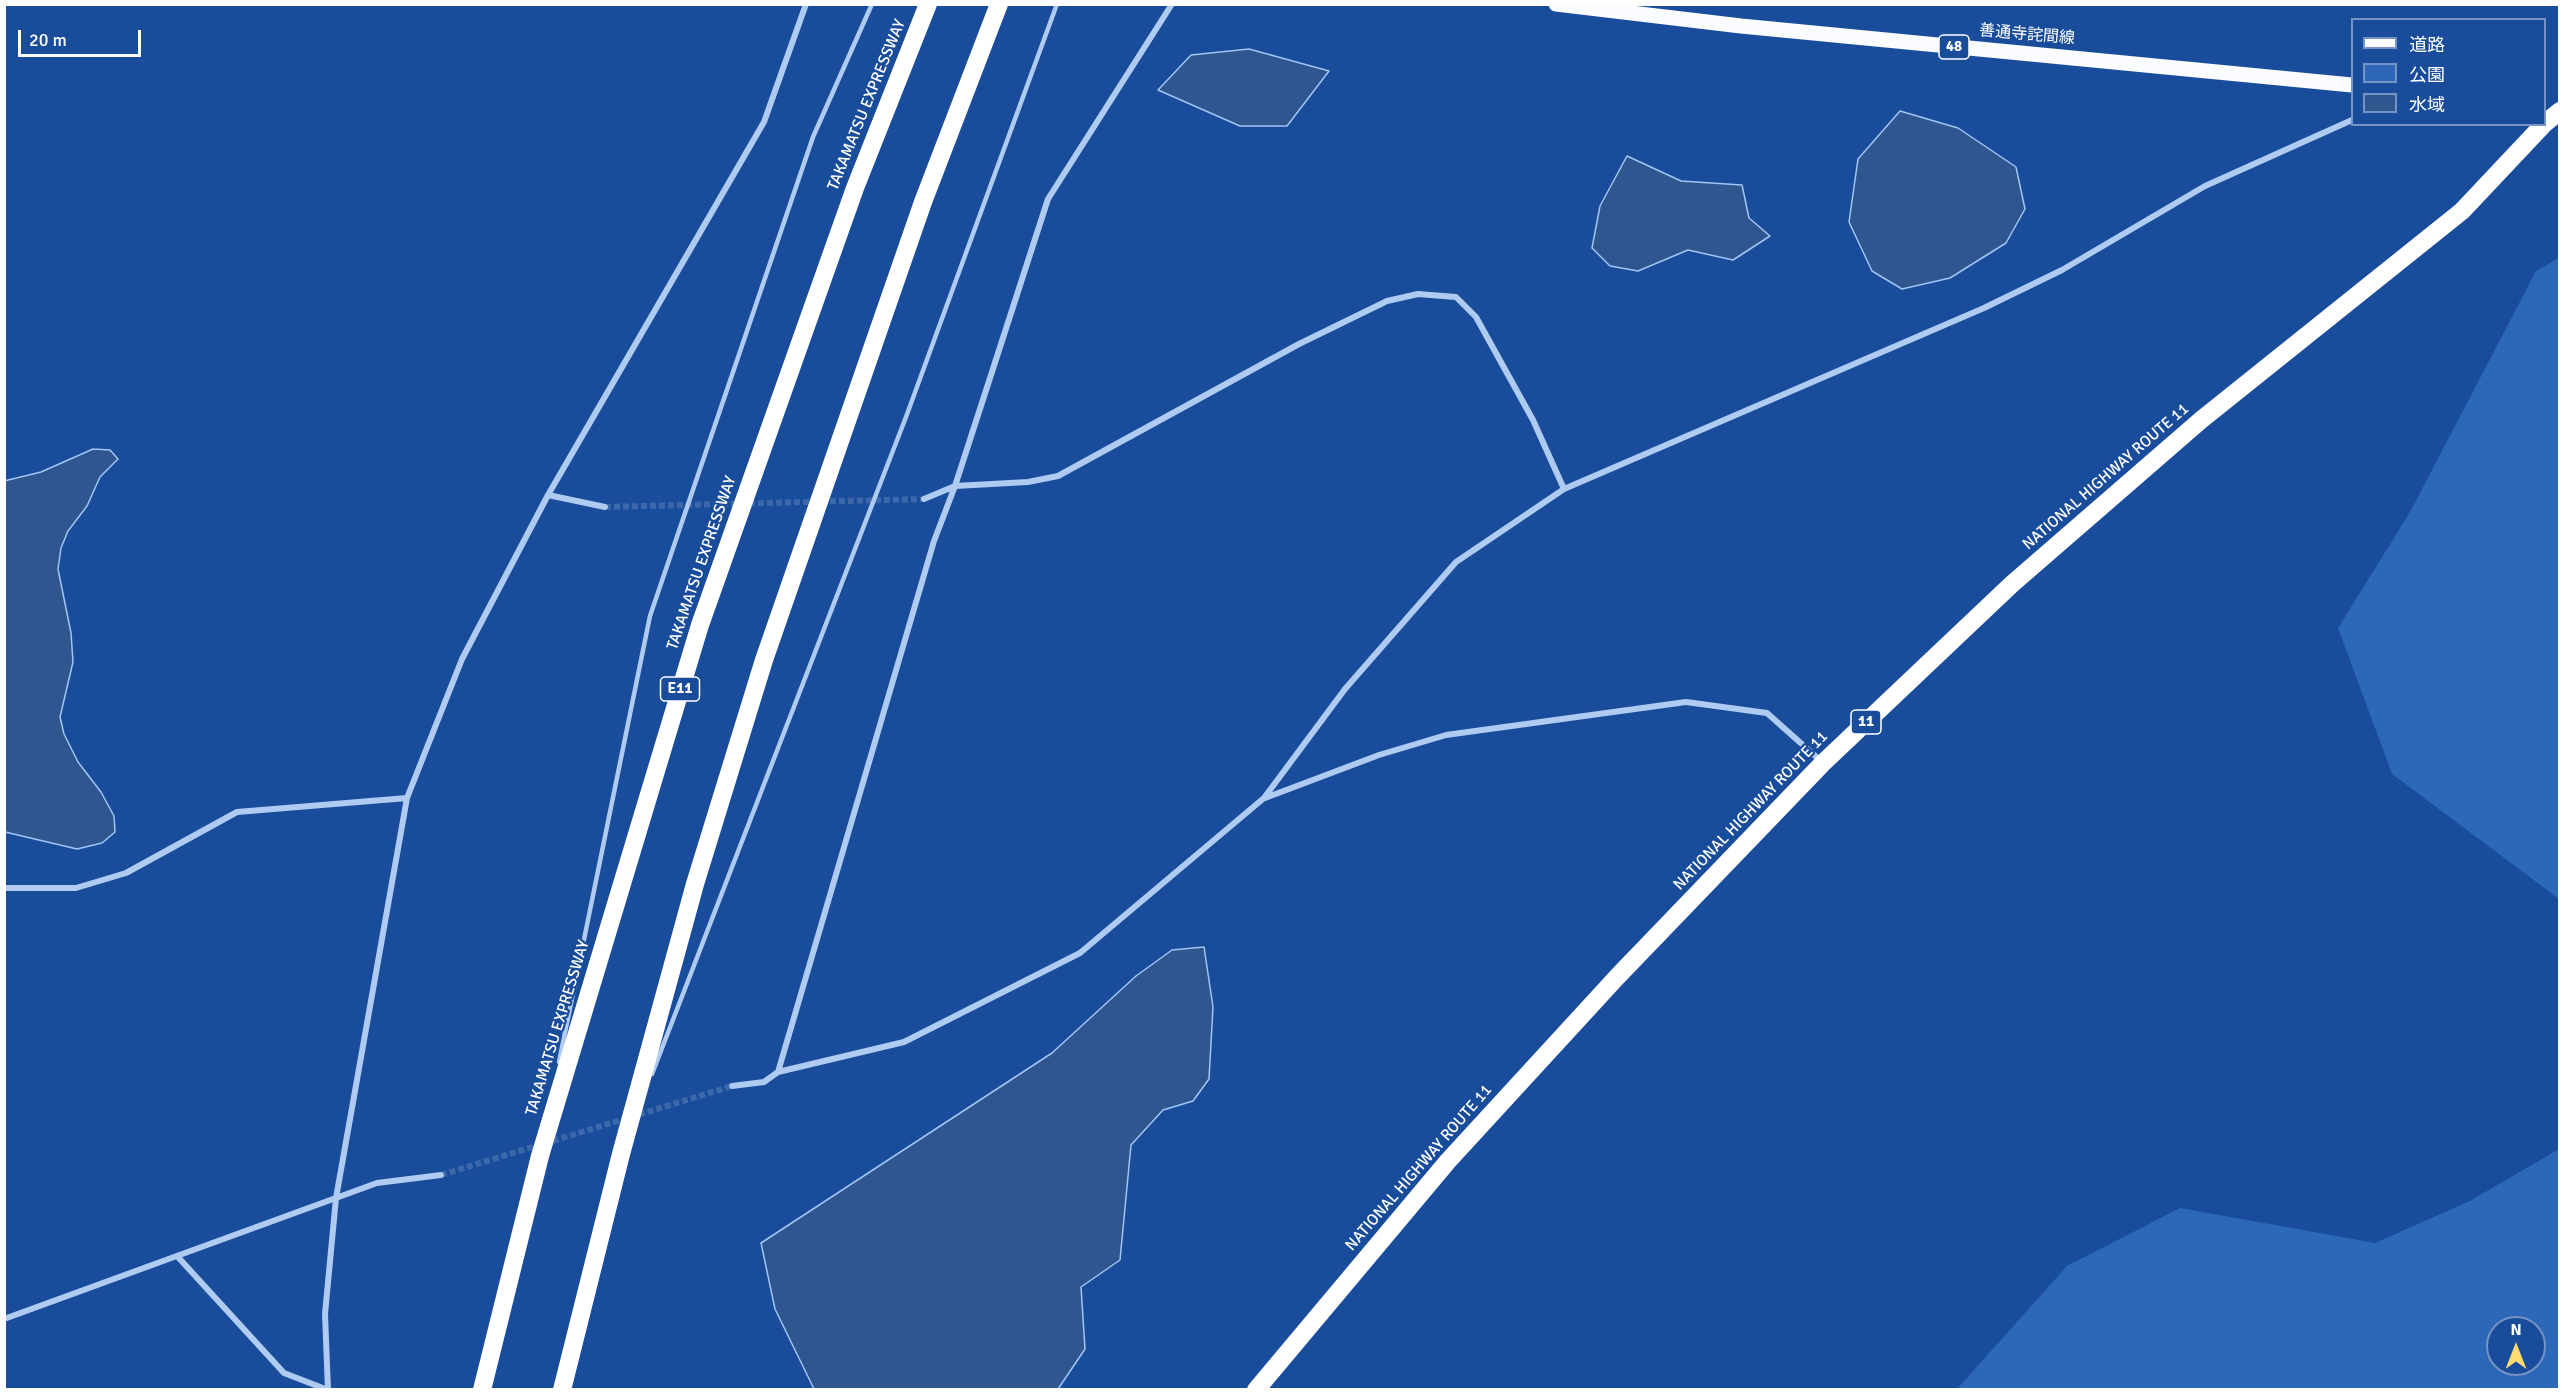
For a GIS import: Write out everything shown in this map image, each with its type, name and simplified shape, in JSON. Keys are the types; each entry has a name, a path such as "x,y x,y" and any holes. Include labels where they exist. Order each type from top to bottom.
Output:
{"highway":[{"name":"TAKAMATSU EXPRESSWAY","path":"482,1389 540,1156 700,625 855,188 928,4"},
{"path":"562,1389 621,1154 695,884 764,660 923,202 999,4"},
{"name":"NATIONAL HIGHWAY ROUTE 11","path":"2546,122 2559,111"},
{"name":"NATIONAL HIGHWAY ROUTE 11","path":"1256,1389 1448,1161 1617,976 1823,763 2012,585 2201,420 2462,212 2542,126"}],"main road":[{"name":"善通寺詫間線","path":"1556,4 1752,27 2351,85"}],"street":[{"path":"177,1256 284,1373 328,1389 325,1314 336,1198 407,798 462,659 548,495 764,122 806,4"},
{"path":"778,1072 934,541 955,486 1048,198 1172,4"},
{"path":"732,1086 764,1082 778,1072 904,1042 1080,953 1264,798 1345,689 1456,562 1564,489 1984,308 2062,270 2205,186 2351,120"},
{"path":"924,499 955,486 1028,482 1058,476 1299,344 1387,301 1418,294 1456,297 1476,317 1533,420 1564,489"},
{"path":"548,495 605,507"},
{"path":"1264,798 1379,755 1446,735 1686,702 1767,713 1823,763"},
{"path":"4,888 76,888 126,873 237,812 407,798"},
{"path":"4,1319 377,1183 441,1175"}],"lane":[{"path":"540,1156 650,616 813,137 872,4"},
{"path":"651,1076 906,417 1057,4"},
{"path":"621,1154 646,1087"}],"green space":[{"path":"2559,258 2559,899 2392,774 2338,628 2410,512 2536,271"},
{"path":"2559,1149 2559,1389 1957,1389 2067,1266 2180,1208 2375,1243 2470,1201"}],"water":[{"path":"1249,49 1329,71 1287,126 1240,126 1158,90 1191,55"},
{"path":"1900,111 1958,128 2016,167 2025,209 2006,243 1950,278 1902,289 1872,271 1849,222 1858,159"},
{"path":"1627,156 1681,181 1742,185 1749,218 1770,236 1733,260 1688,250 1638,271 1610,266 1592,248 1600,206"},
{"path":"93,449 110,450 118,459 100,477 87,506 68,531 61,548 58,569 71,633 73,662 60,717 64,734 78,762 101,792 114,816 115,832 102,843 77,849 5,832 4,481 41,472"},
{"path":"1204,947 1213,1007 1209,1079 1193,1101 1163,1110 1131,1145 1120,1260 1081,1287 1085,1349 1058,1389 814,1389 775,1309 761,1243 1052,1053 1136,976 1172,950"}],"tunnel":[{"path":"605,507 924,499"},
{"path":"441,1175 732,1086"}]}
